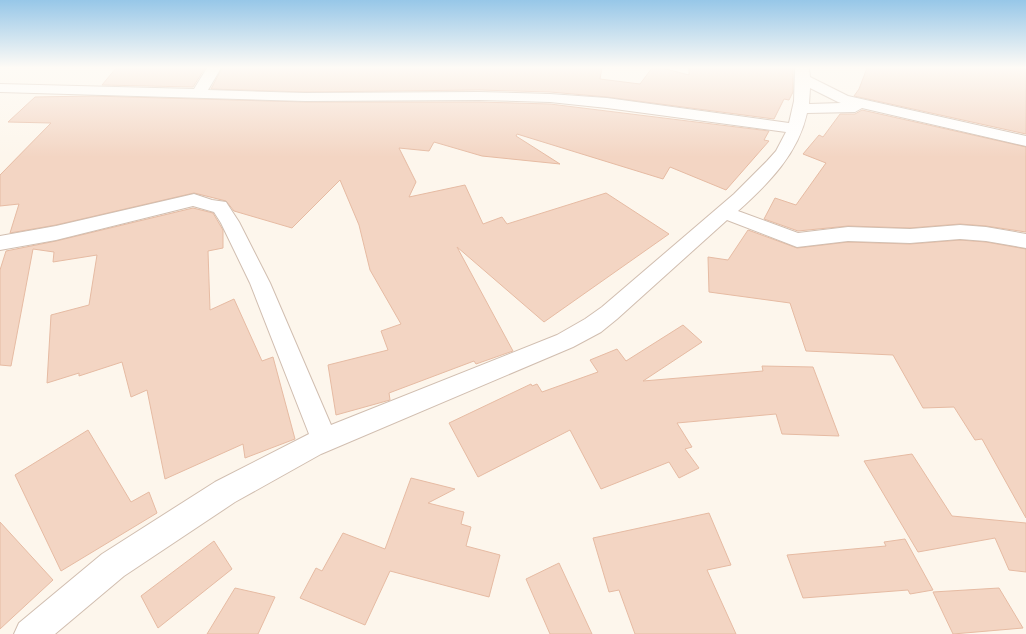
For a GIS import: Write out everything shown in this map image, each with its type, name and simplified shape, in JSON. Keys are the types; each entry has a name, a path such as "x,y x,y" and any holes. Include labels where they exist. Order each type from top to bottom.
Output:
{"street":[{"path":"535,98 798,119 868,106"},
{"path":"30,634 113,565 225,492 324,440 565,340 595,324 621,304 758,181 784,152 798,119 802,98"},
{"path":"839,98 868,106 899,111 1026,141"},
{"path":"0,243 56,233 194,200 210,206 219,206 230,222 260,283 324,440"},
{"path":"724,212 797,240 848,234 910,236 960,232 986,234 1026,241"}],"building":[{"path":"34,98 148,98 305,102 479,102 550,104 769,131 764,140 769,141 726,190 670,167 663,179 517,134 516,136 560,164 482,156 434,142 429,151 399,148 416,182 409,197 465,185 483,224 502,217 507,224 606,193 669,234 544,322 457,247 513,351 476,364 474,361 389,393 390,400 336,415 328,365 388,350 381,331 401,324 370,270 359,225 340,180 292,228 234,211 226,201 194,193 56,225 10,233 19,204 0,206 0,175 51,123 8,122"},
{"path":"611,98 790,98 789,100 784,99 774,119"},
{"path":"861,98 1026,98 1026,134"},
{"path":"862,110 1026,147 1026,232 960,224 910,228 848,226 798,231 764,219 775,198 796,205 826,163 803,154 819,135 823,137 840,114 855,114"},
{"path":"193,208 213,213 223,230 223,248 208,251 210,310 234,299 262,361 273,357 295,439 245,458 243,444 165,479 147,390 131,397 122,362 79,376 79,373 47,383 51,315 89,305 97,255 53,262 54,252 33,249 11,366 0,365 0,270 6,251 56,241"},
{"path":"748,230 797,248 848,242 910,244 960,240 986,242 1026,249 1026,518 982,439 975,440 954,407 923,408 893,355 806,351 790,303 709,292 708,257 728,260"},
{"path":"683,325 702,342 643,381 763,371 762,366 813,367 839,436 782,434 776,414 677,423 692,447 685,449 699,468 679,478 669,462 601,489 570,430 478,477 449,423 531,384 532,386 537,384 542,392 598,372 590,360 617,349 626,361"},
{"path":"88,430 131,502 149,492 157,513 61,571 15,475"},
{"path":"912,454 952,516 1026,523 1026,572 1009,570 995,538 918,552 864,461"},
{"path":"411,478 455,489 428,503 464,512 461,524 471,527 466,546 500,555 489,597 390,571 365,625 300,598 316,568 322,571 343,533 385,549"},
{"path":"709,513 731,565 707,570 736,634 635,634 619,590 609,592 593,538"},
{"path":"0,522 53,580 0,629"},
{"path":"905,539 933,590 910,594 908,590 803,598 787,555 886,546 884,542"},
{"path":"214,541 232,569 158,628 141,596"},
{"path":"559,563 592,634 550,634 526,579"},
{"path":"235,588 275,597 258,634 207,634"},
{"path":"999,588 1023,628 953,634 933,592"}]}
